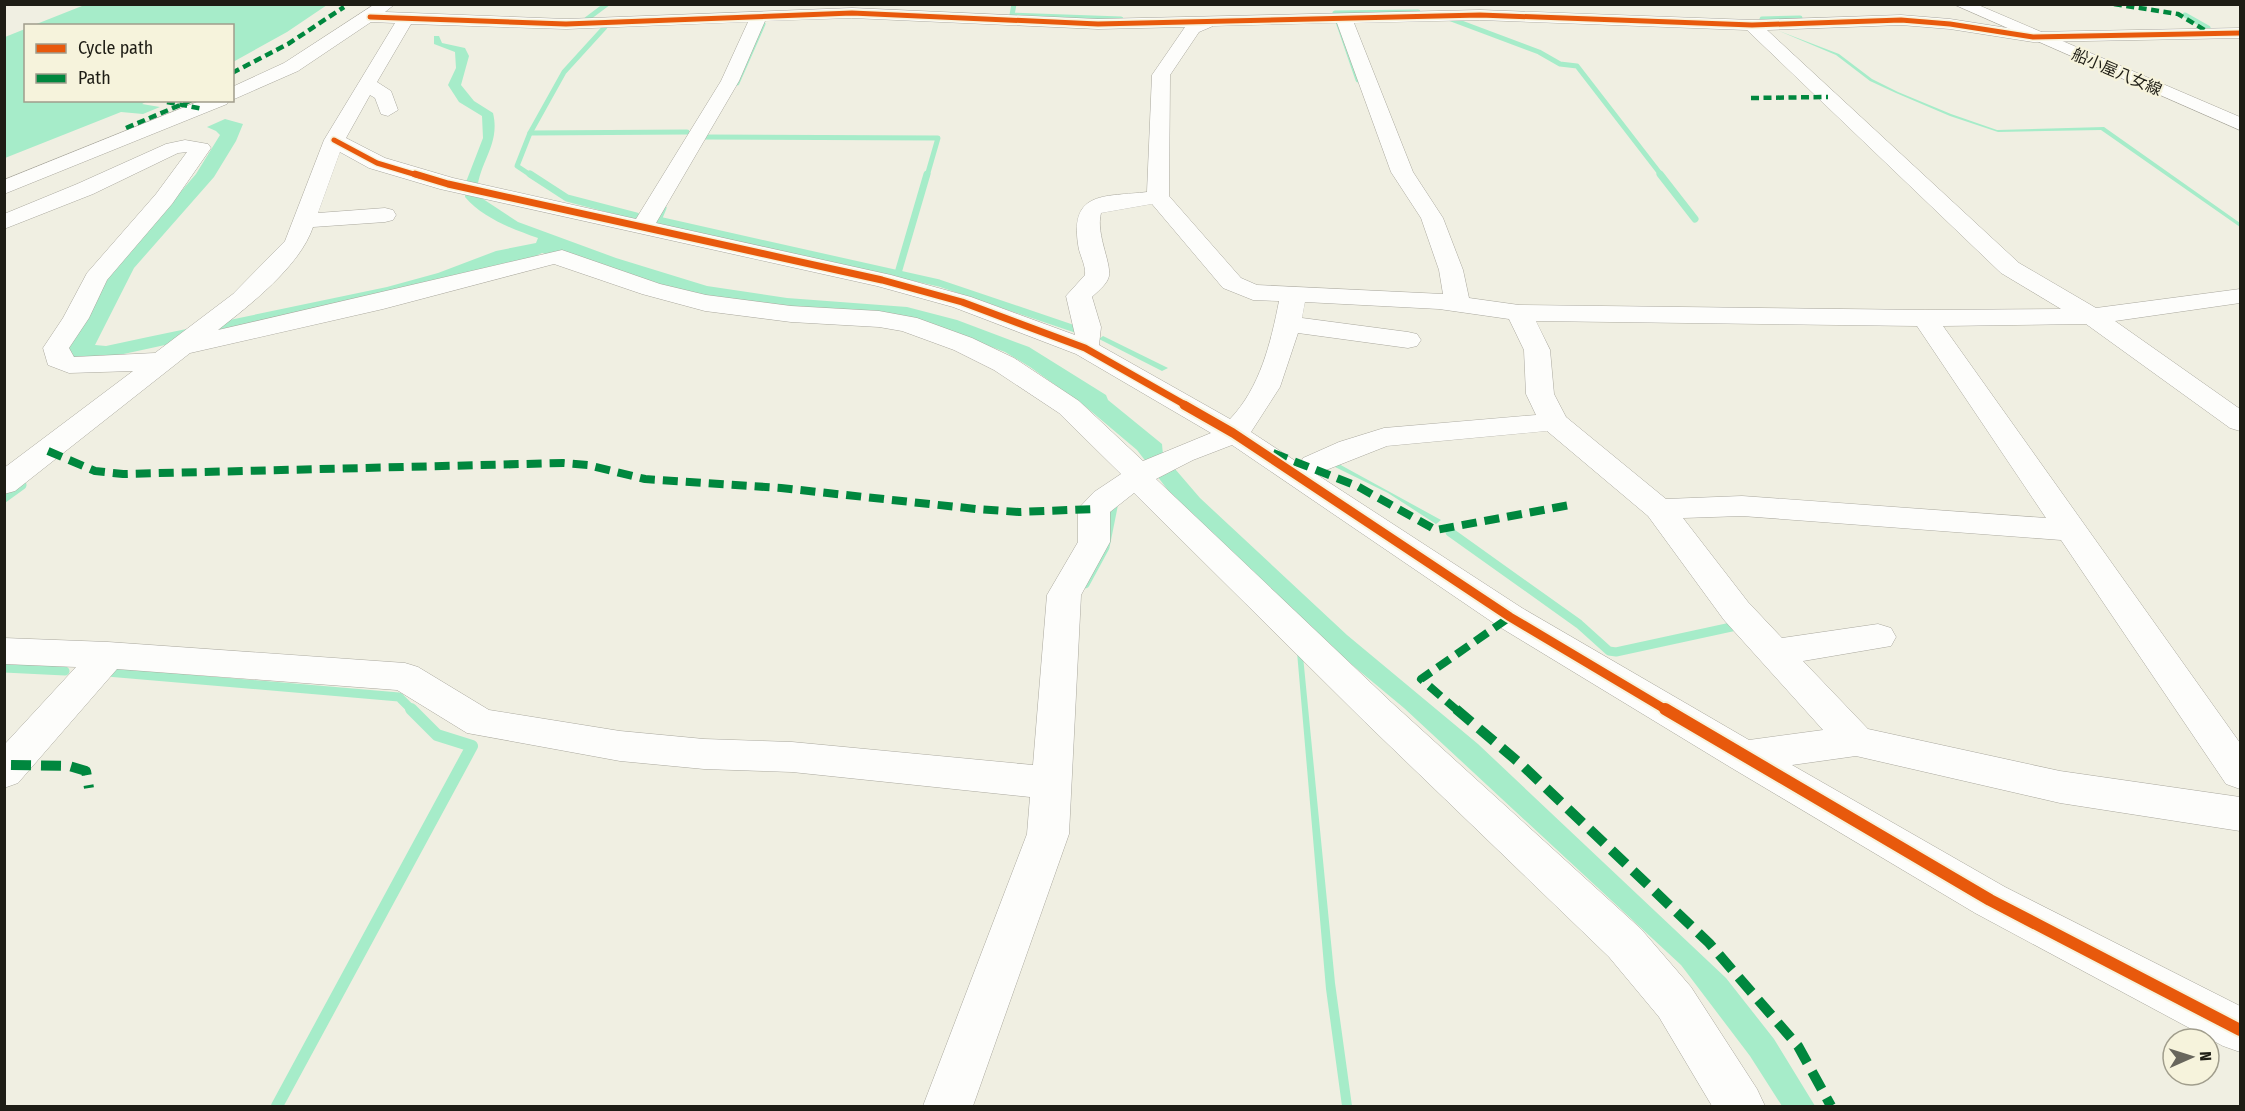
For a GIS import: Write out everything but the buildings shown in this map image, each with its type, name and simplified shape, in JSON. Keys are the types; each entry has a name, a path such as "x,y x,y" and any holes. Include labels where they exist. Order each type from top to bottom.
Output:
{"street":[{"path":"234,93 291,67 387,4"},
{"path":"469,21 494,4"},
{"path":"1594,4 1608,21"},
{"name":"船小屋八女線","path":"1961,4 2033,37 2241,124"},
{"path":"370,17 404,32 469,21 566,24 759,16 800,10 1098,24 1208,13 1344,18 1498,15 1752,25 1901,20 1950,24 2033,37 2241,33"},
{"path":"1208,13 1175,51 1161,75 1158,197 1232,283 1253,292 1458,304 1520,313 1925,318 2092,316 2241,296"},
{"path":"642,227 730,81 759,16"},
{"path":"1344,18 1402,172 1432,218 1451,270 1458,304"},
{"path":"1752,25 2010,268 2092,316 2241,422"},
{"path":"4,484 243,299 275,268 296,243 337,134 367,84 386,69 404,32"},
{"path":"367,84 384,95 388,110"},
{"path":"4,188 215,102"},
{"path":"337,134 377,163 471,189 882,280 962,302 1085,348 1233,433 1510,616 1744,756 1990,900 2241,1030"},
{"path":"337,134 378,149 406,150"},
{"path":"4,222 85,189 173,148 185,146 201,148 164,199 96,278 76,318 56,348 58,359 69,365 174,353 562,257 651,289 705,303 791,314 879,319 908,324 963,344 1004,364 1069,407 1143,476 1378,712 1625,943 1675,1002 1740,1107"},
{"path":"1085,348 1089,326 1078,296 1097,277 1098,269 1090,247 1088,222 1091,209 1100,204 1158,197"},
{"path":"303,221 385,215"},
{"path":"948,1107 1048,834 1065,595 1094,542 1094,509 1143,476 1182,455 1233,433 1260,400 1288,324 1293,296"},
{"path":"1520,313 1537,350 1540,394 1554,422 1659,509 1736,611 1856,741"},
{"path":"1925,318 2241,772"},
{"path":"1288,324 1408,340"},
{"path":"1156,388 1176,368"},
{"path":"1314,465 1350,448 1384,436 1554,422"},
{"path":"1659,509 1742,506 2074,530"},
{"path":"1773,652 1878,637"},
{"path":"4,651 108,655 405,677 480,723 620,746 704,754 792,758 1052,783"},
{"path":"4,772 108,655"},
{"path":"1744,756 1856,741 2060,787 2241,814"}],"shaded area":[{"path":"87,4 327,4 287,32 234,61 234,24 37,24"},
{"path":"24,29 24,102 145,102 142,104 160,107 143,114 121,112 5,158 5,37"},
{"path":"1777,30 1839,54 1872,79 1898,92 1997,130 2104,127 2240,223 2240,227 2101,130 1998,132 1950,116 1870,81 1836,55"},
{"path":"434,36 439,36 442,43 465,48 469,56 461,85 474,101 493,113 494,135 481,173 477,195 518,222 616,258 707,286 787,298 907,307 957,320 1029,347 1106,395 1108,400 1162,444 1163,455 1200,498 1347,635 1478,744 1726,978 1774,1039 1815,1106 1782,1106 1750,1056 1681,965 1404,708 1321,639 1174,498 1137,450 1086,407 1005,352 927,323 766,306 694,294 542,253 530,259 234,330 96,360 70,359 67,345 105,280 196,174 220,135 207,127 225,119 243,124 236,141 214,177 134,268 95,345 106,346 387,287 438,273 496,251 536,243 538,238 489,217 465,197 466,182 483,138 482,116 459,102 448,85 456,68 455,52 434,44"},
{"path":"1103,336 1168,368 1162,371 1099,339"},
{"path":"1337,463 1441,520 1436,524 1388,493 1333,466"},
{"path":"1297,652 1303,656 1335,983 1352,1106 1342,1106 1326,989"}],"waterway":[{"path":"587,19 607,4"},
{"path":"1014,4 1012,15 1121,19"},
{"path":"1358,80 1335,13 1418,12"},
{"path":"2185,15 2208,28"},
{"path":"1443,16 1539,52 1560,64 1577,66 1662,176"},
{"path":"1764,20 1762,19 1800,18"},
{"path":"737,83 763,24"},
{"path":"530,133 564,72 605,27"},
{"path":"530,133 687,132"},
{"path":"530,133 517,166 532,176"},
{"path":"705,137 938,138 927,176"},
{"path":"530,174 567,198 636,216"},
{"path":"898,273 927,174"},
{"path":"1660,174 1695,219"},
{"path":"663,208 658,220 939,283 1081,331"},
{"path":"4,498 22,485"},
{"path":"1085,584 1105,547 1113,507"},
{"path":"1450,532 1579,624 1609,651 1616,652 1736,626"},
{"path":"4,668 65,671"},
{"path":"107,672 399,697 437,735 472,746 277,1106"}],"marked path":[{"path":"2114,4 2178,14 2208,32"},
{"path":"234,72 288,44 344,7"},
{"path":"1751,98 1828,97"},
{"path":"167,102 203,109"},
{"path":"126,128 187,102"},
{"path":"48,451 95,471 123,474 563,463 588,465 645,479 781,488 976,509 1019,512 1094,509"},
{"path":"1273,453 1337,476 1436,530 1570,505"},
{"path":"1510,617 1421,679 1523,766 1709,943 1798,1046 1831,1106"},
{"path":"11,765 69,766 86,771 89,788"}],"cycle path":[{"path":"370,17 566,24 852,13 1098,24 1480,15 1752,25 1901,20 1950,24 2033,37 2240,33"},
{"path":"334,140 377,163 448,184 882,280 962,302 1085,348 1233,433 1510,617 1744,756 1990,900 2240,1030"}]}
